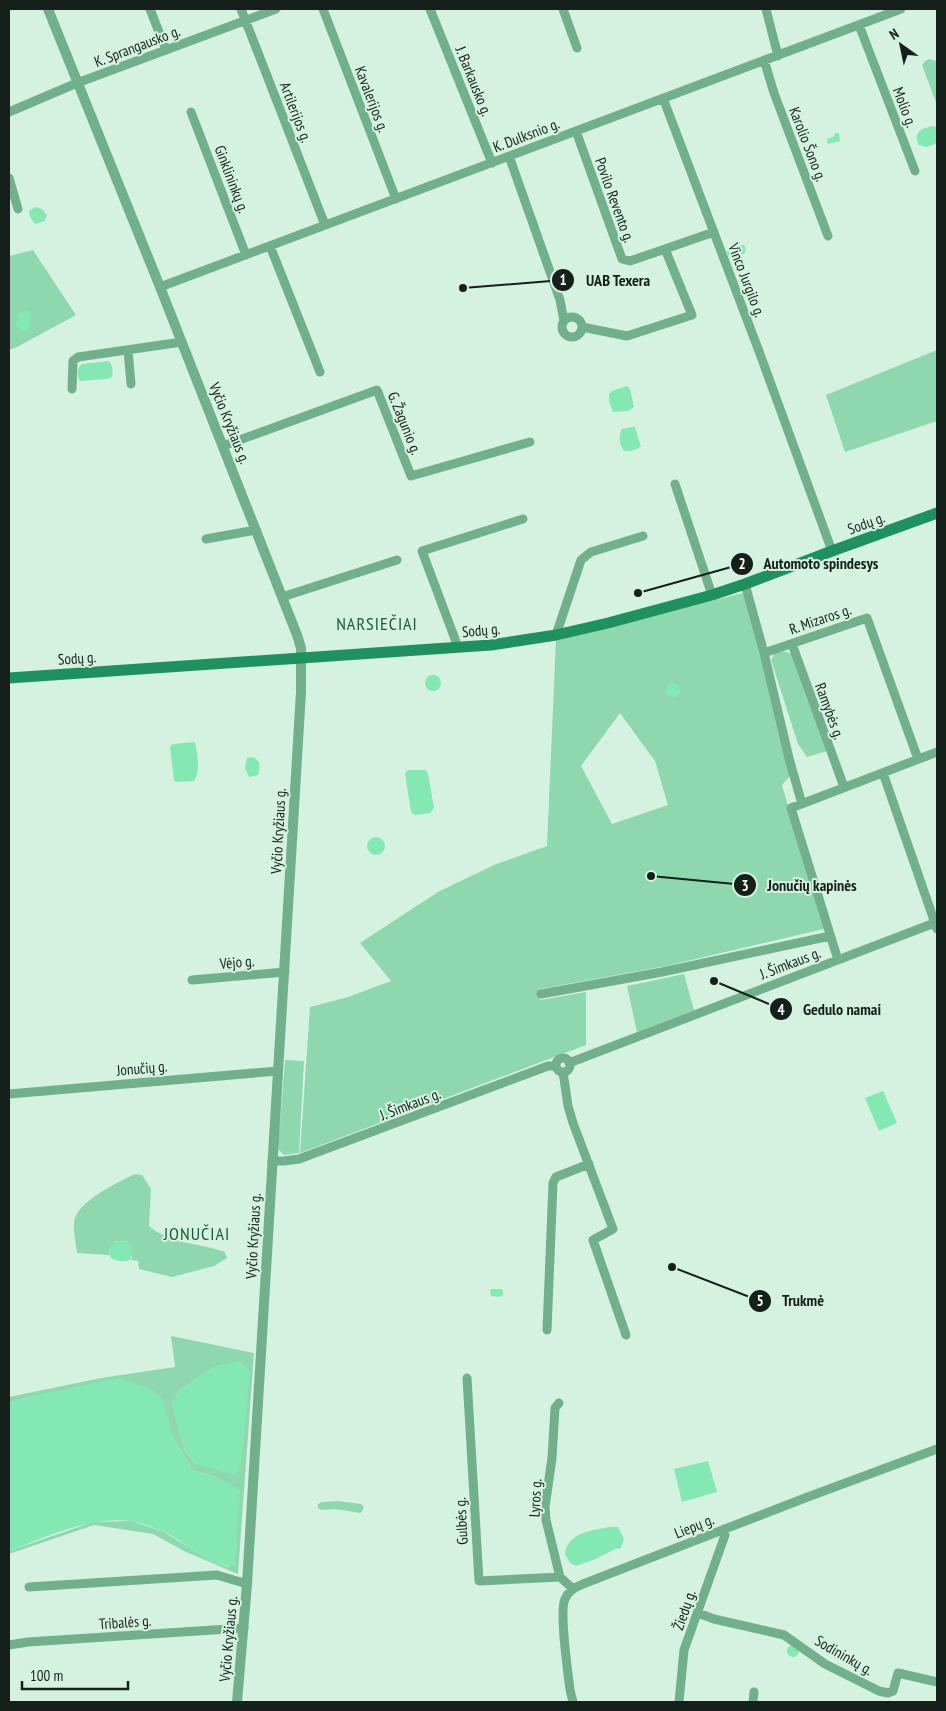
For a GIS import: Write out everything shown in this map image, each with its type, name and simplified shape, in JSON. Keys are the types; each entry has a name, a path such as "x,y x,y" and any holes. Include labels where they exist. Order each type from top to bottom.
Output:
{"main road":[{"name":"Sodų g.","path":"9,678 458,647 556,635 712,595 937,514"}],"street":[{"name":"Vyčio Kryžiaus g.","path":"48,9 182,342 301,648 301,701 285,972 247,1584 237,1702"},
{"path":"150,9 166,50"},
{"name":"Artilerijos g.","path":"241,9 325,226"},
{"name":"K. Sprangausko g.","path":"9,112 78,83 276,9"},
{"name":"Kavalerijos g.","path":"323,9 396,199"},
{"name":"J. Barkausko g.","path":"430,9 492,163"},
{"path":"563,9 577,48"},
{"path":"766,9 778,56"},
{"name":"K. Dulksnio g.","path":"160,287 900,9"},
{"name":"Molio g.","path":"859,25 915,171"},
{"name":"Karolio Šono g.","path":"764,60 774,93 828,236"},
{"name":"Vinco Jurgilo g.","path":"663,98 832,551"},
{"name":"Ginklininkų g.","path":"191,112 246,255"},
{"name":"Povilo Revento g.","path":"576,131 622,259 630,261 665,249"},
{"path":"509,156 560,300 564,321 562,331 569,337 578,335 582,327 580,321 560,300"},
{"path":"9,178 18,208"},
{"path":"582,327 627,336 692,315 665,249 714,232"},
{"path":"270,246 320,372"},
{"path":"564,321 575,317"},
{"path":"72,389 73,361 78,356 182,342"},
{"path":"128,350 131,384"},
{"name":"G. Žagunio g.","path":"223,446 377,390 411,476 530,442"},
{"path":"675,484 712,595"},
{"path":"458,647 422,551 523,519"},
{"path":"206,539 256,530"},
{"path":"556,635 581,560 586,555 643,536"},
{"path":"282,597 397,560"},
{"path":"745,584 802,804"},
{"name":"R. Mizaros g.","path":"764,653 867,618 918,759"},
{"name":"Ramybės g.","path":"792,644 844,787"},
{"path":"838,960 791,808 937,752"},
{"path":"883,773 936,925"},
{"name":"J. Šimkaus g.","path":"272,1161 299,1159 548,1066 556,1066 560,1059 566,1059 569,1063 838,960 936,925"},
{"path":"541,994 662,972 830,936"},
{"name":"Vėjo g.","path":"192,980 285,972"},
{"path":"563,1072 568,1069 569,1063"},
{"path":"556,1066 557,1070 563,1072"},
{"name":"Jonučių g.","path":"9,1094 278,1071"},
{"path":"563,1072 568,1106 613,1229 593,1240 626,1335"},
{"path":"547,1330 553,1183 556,1177 589,1164"},
{"name":"Gulbės g.","path":"468,1378 478,1581 560,1577"},
{"name":"Lyros g.","path":"559,1403 555,1408 552,1458 545,1507 546,1520 560,1577"},
{"name":"Liepų g.","path":"573,1589 724,1529 937,1449"},
{"name":"Žiedų g.","path":"679,1702 684,1650 724,1535 724,1529"},
{"path":"29,1587 217,1575 247,1584"},
{"path":"560,1577 573,1589 565,1597 563,1611 570,1690 573,1702"},
{"name":"Sodininkų g.","path":"698,1613 784,1635 825,1664 879,1691 888,1693 893,1691 898,1673 937,1682"},
{"name":"Tribalės g.","path":"9,1645 28,1642 244,1628"},
{"path":"753,1702 754,1692"}],"shaded area":[{"path":"929,59 937,61 937,105 922,65"},
{"path":"937,127 937,143 927,147 919,145 917,134 925,128"},
{"path":"836,133 839,133 840,141 828,144 827,139 833,137"},
{"path":"35,207 42,209 47,215 45,221 35,224 30,217 29,211"},
{"path":"742,245 746,249 745,253 733,258 727,253 728,249"},
{"path":"33,250 76,315 9,350 9,256"},
{"path":"28,311 32,319 26,331 22,331 16,325 18,314"},
{"path":"937,350 937,421 845,452 826,395"},
{"path":"109,361 112,377 81,381 79,379 78,371 82,364"},
{"path":"627,386 630,389 634,407 628,411 613,412 609,401 609,394 612,391"},
{"path":"635,427 641,447 631,451 624,451 621,446 620,434 622,429"},
{"path":"743,593 793,773 782,785 824,929 666,966 540,989 540,1000 586,992 586,1045 300,1153 310,1007 348,997 391,981 360,943 438,892 494,865 547,846 556,639","holes":["620,713 655,761 668,805 612,824 581,766"]},
{"path":"779,651 793,655 827,751 807,757 798,744 771,660 775,653"},
{"path":"433,675 439,677 441,683 439,689 433,691 427,689 425,683 427,677"},
{"path":"673,683 678,685 680,690 678,695 673,697 668,695 666,690 668,685"},
{"path":"195,742 198,762 196,777 194,781 176,782 174,780 170,747 173,744"},
{"path":"251,757 258,761 259,769 258,775 249,777 245,768 247,758"},
{"path":"408,770 425,770 428,773 434,808 430,813 415,815 411,812 405,773"},
{"path":"376,837 382,840 385,846 382,852 376,855 370,852 367,846 370,840"},
{"path":"684,974 694,1010 637,1032 627,986"},
{"path":"285,1060 304,1061 299,1153 284,1155 278,1149"},
{"path":"883,1091 897,1123 879,1131 865,1098"},
{"path":"135,1174 142,1175 151,1189 149,1226 157,1232 176,1240 225,1252 227,1258 214,1266 172,1277 139,1269 138,1261 131,1260 132,1256 126,1241 116,1241 110,1249 109,1255 77,1253 74,1226 75,1218 79,1211 101,1192"},
{"path":"121,1240 131,1244 133,1249 130,1260 120,1261 110,1257 112,1246"},
{"path":"501,1289 503,1295 500,1297 491,1296 490,1290"},
{"path":"171,1336 254,1353 238,1574 184,1551 153,1534 94,1525 9,1554 9,1551 93,1522 131,1521 164,1532 209,1560 228,1567 219,1478 192,1470 171,1433 163,1400 32,1396 9,1404 9,1397 101,1378 175,1367","holes":["203,1374 195,1464 185,1451 172,1403 180,1390"]},
{"path":"240,1361 250,1371 241,1465 235,1475 195,1464 185,1451 172,1403 180,1390 214,1366"},
{"path":"119,1378 151,1389 163,1399 171,1433 192,1470 219,1478 240,1490 235,1565 218,1564 172,1536 143,1524 115,1520 68,1529 9,1551 9,1404 32,1396"},
{"path":"708,1461 717,1492 682,1502 674,1469"},
{"path":"338,1501 361,1504 364,1507 361,1513 334,1509 322,1510 318,1508 318,1504 322,1502"},
{"path":"610,1527 618,1527 624,1539 621,1548 576,1566 570,1563 565,1554 570,1541 582,1534"},
{"path":"791,1645 795,1645 799,1651 795,1657 791,1657 787,1653 787,1649"}],"place":[{"name":"UAB Texera","path":"463,288"},
{"name":"Automoto spindesys","path":"638,593"},
{"name":"Jonučių kapinės","path":"651,876"},
{"name":"Gedulo namai","path":"714,981"},
{"name":"Trukmė","path":"672,1267"}],"district":[{"name":"NARSIEČIAI","path":"377,623"},
{"name":"JONUČIAI","path":"197,1233"}]}
